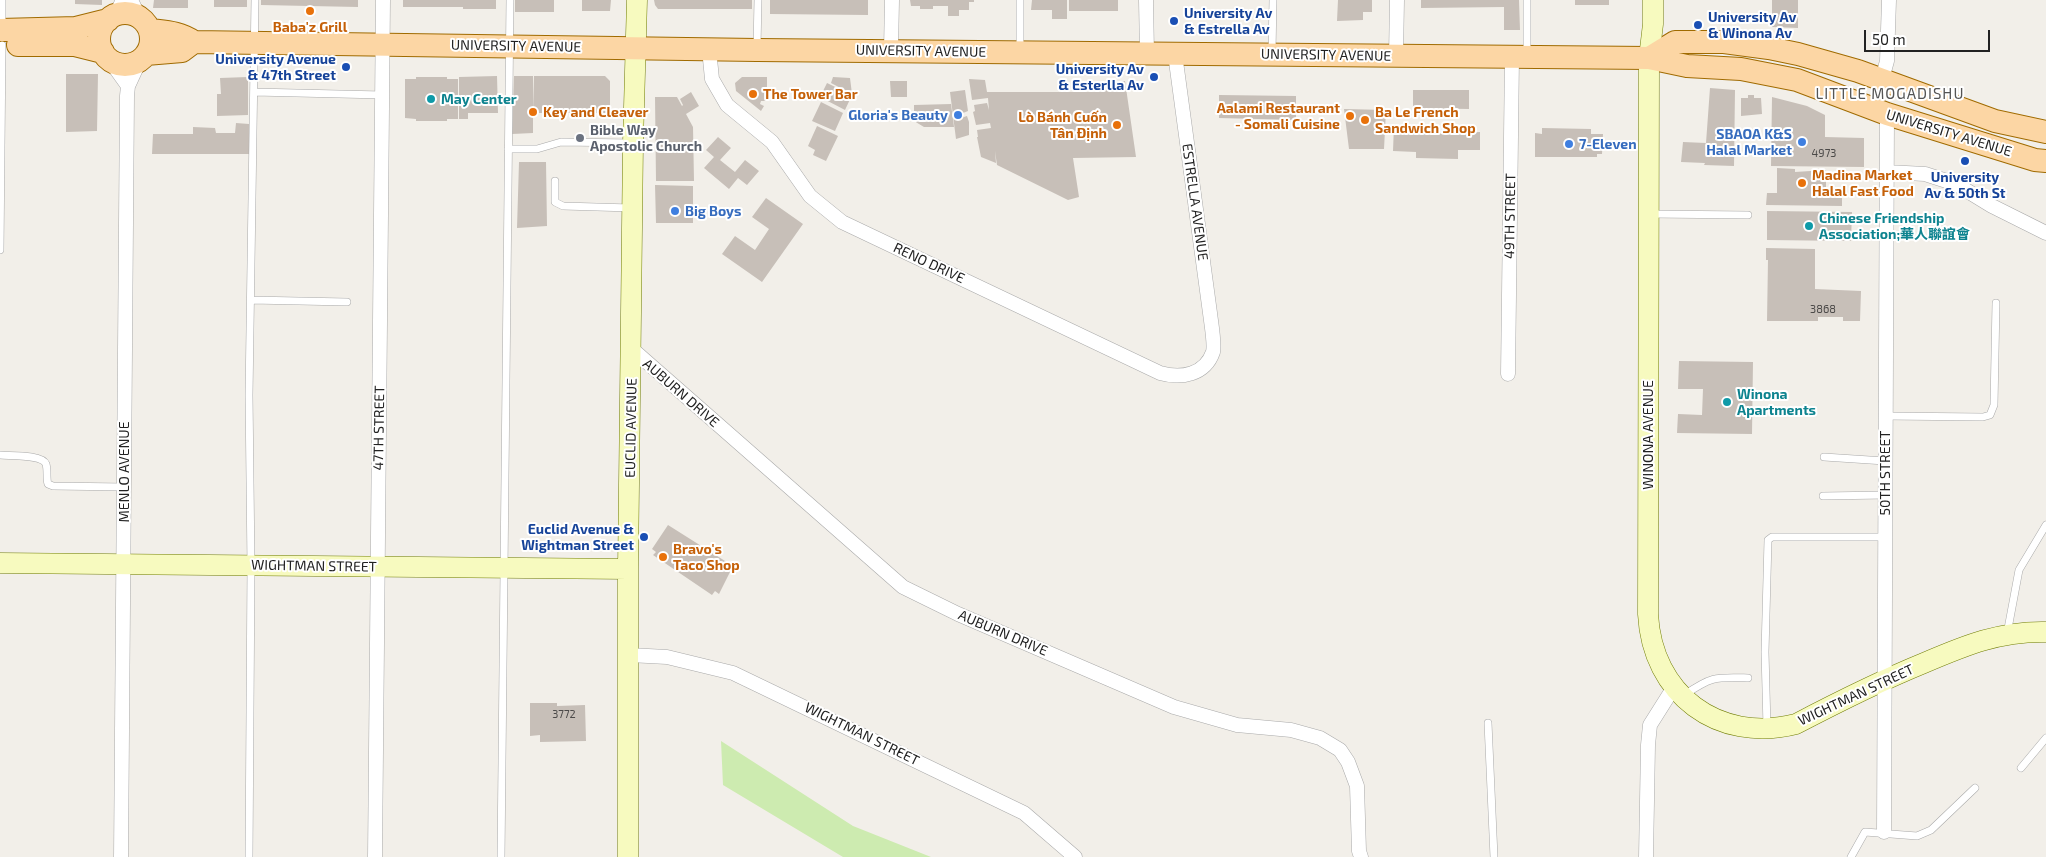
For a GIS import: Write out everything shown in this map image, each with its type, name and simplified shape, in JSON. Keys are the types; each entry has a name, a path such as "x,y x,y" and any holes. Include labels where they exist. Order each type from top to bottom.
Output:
{"main road":[{"name":"EUCLID AVENUE","path":"628,857 628,569 633,143 637,0"},
{"name":"WINONA AVENUE","path":"1653,0 1653,24 1649,58 1648,628 1655,655 1678,692"},
{"path":"106,55 100,44 100,35 115,12"},
{"path":"115,12 140,16 150,47 143,57 124,65 106,55 76,45 1,38 76,28 115,12"},
{"name":"UNIVERSITY AVENUE","path":"140,16 176,33 183,34 194,42 756,50 1649,58 1687,66 1741,70 1797,80 1887,114 2035,160 2046,161"},
{"name":"UNIVERSITY AVENUE","path":"143,57 182,51 194,42"},
{"name":"UNIVERSITY AVENUE","path":"1649,58 1675,42 1724,42 1798,54 1882,79 1995,121 2046,132"},
{"path":"1741,70 1751,63 1762,60 1784,64 1792,62 1798,54"},
{"path":"1887,114 1902,104 1919,103 1985,125 1995,121"},
{"name":"WIGHTMAN STREET","path":"0,563 628,569"},
{"name":"WIGHTMAN STREET","path":"1678,692 1700,711 1721,722 1736,726 1767,729 1796,724 1884,679 1970,643 2007,634 2046,632"}],"street":[{"name":"47TH STREET","path":"375,857 383,0"},
{"path":"891,50 892,0"},
{"path":"1146,0 1146,53"},
{"path":"1396,56 1397,0"},
{"path":"1882,79 1887,60 1889,0"},
{"name":"RENO DRIVE","path":"708,49 712,79 727,105 772,142 810,196 842,222 1160,373 1177,376 1195,373 1203,368 1213,351"},
{"name":"ESTRELLA AVENUE","path":"1175,54 1209,303 1213,351"},
{"path":"106,55 128,86"},
{"name":"MENLO AVENUE","path":"121,857 128,86 143,57"},
{"name":"49TH STREET","path":"1508,374 1519,57"},
{"name":"50TH STREET","path":"1884,832 1887,114"},
{"path":"1887,172 1925,174 1956,184 1992,206 2046,233"},
{"name":"AUBURN DRIVE","path":"632,349 903,587 958,614 1174,706 1237,725 1300,732 1320,738 1340,750 1348,762 1358,786 1359,850 1361,857"},
{"name":"WIGHTMAN STREET","path":"629,655 668,657 733,673 1024,813 1075,857"},
{"path":"1646,857 1650,725 1678,692"}],"lane":[{"path":"0,250 2,0"},
{"path":"249,857 249,395 255,0"},
{"path":"502,857 510,0"},
{"path":"756,50 758,0"},
{"path":"1020,0 1020,52"},
{"path":"1272,54 1273,0"},
{"path":"1519,57 1527,0"},
{"path":"254,92 382,96"},
{"path":"508,150 537,150 561,142 633,143"},
{"path":"555,181 555,202 563,206 633,208"},
{"path":"1648,214 1748,215"},
{"path":"250,300 347,302"},
{"path":"1886,416 1983,417 1990,415 1994,405 1996,304"},
{"path":"0,456 30,457 42,460 46,464 48,484 53,486 124,487"},
{"path":"1824,458 1885,461"},
{"path":"1823,496 1885,495"},
{"path":"2007,634 2019,570 2046,526"},
{"path":"1767,729 1765,652 1768,540 1772,537 1885,537"},
{"path":"1678,692 1706,680 1748,678"},
{"path":"1488,723 1494,857"},
{"path":"2022,768 2046,738"},
{"path":"1851,857 1865,832 1917,836 1932,830 1975,788"}],"green space":[{"path":"721,741 853,826 931,857 843,857 723,785"}],"building":[{"path":"75,0 102,0 102,5 75,4"},
{"path":"154,0 188,0 188,8 153,8"},
{"path":"214,0 247,0 247,7 214,7"},
{"path":"261,0 358,0 358,7 261,5"},
{"path":"403,0 496,0 496,9 403,7"},
{"path":"515,0 554,0 554,12 515,12"},
{"path":"582,0 611,0 610,11 582,11"},
{"path":"654,0 752,0 752,9 658,9"},
{"path":"770,0 868,0 868,15 770,14"},
{"path":"910,0 974,0 974,2 969,2 969,10 959,10 959,16 948,16 948,6 933,6 933,9 920,9 920,6 911,6"},
{"path":"1032,0 1067,0 1067,19 1052,19 1052,10 1031,10"},
{"path":"1069,0 1118,0 1118,11 1069,11"},
{"path":"1338,0 1372,0 1372,12 1363,12 1363,20 1337,21"},
{"path":"1421,0 1519,0 1520,30 1504,30 1504,7 1421,8"},
{"path":"1575,0 1609,0 1609,5 1575,5"},
{"path":"1772,0 1798,0 1798,28 1772,27"},
{"path":"66,74 98,74 97,131 66,132"},
{"path":"497,76 498,113 468,113 468,119 459,119 459,77"},
{"path":"514,76 533,76 533,111 534,76 605,76 610,81 610,113 533,113 533,133 512,134"},
{"path":"248,77 248,115 217,116 217,94 221,94 220,78"},
{"name":"May Center","path":"416,77 458,79 458,119 416,121 416,119 405,118 405,79 416,79"},
{"name":"The Tower Bar","path":"742,77 767,77 767,101 761,101 760,104 764,106 761,111 736,91 735,83"},
{"path":"833,77 850,78 852,94 831,83"},
{"path":"969,79 985,80 987,92 1096,92 1095,85 1125,81 1136,157 1073,158 1079,197 1068,200 997,165 995,151 996,163 981,157 977,130 991,128 990,123 976,125 973,112 975,111 974,105 987,103 989,110 988,98 972,100"},
{"path":"890,81 907,81 907,97 891,97"},
{"path":"827,83 852,95 845,110 820,97"},
{"path":"1710,88 1735,90 1734,166 1681,162 1683,142 1706,143"},
{"name":"Gloria's Beauty","path":"965,90 968,111 963,113 964,117 967,116 969,122 969,135 956,139 950,92"},
{"path":"1413,90 1469,90 1469,109 1413,108"},
{"path":"691,92 699,106 686,114 693,127 694,181 656,181 655,97 677,97 682,106 680,99"},
{"path":"1219,95 1296,96 1296,120 1219,118"},
{"path":"1748,95 1754,95 1754,98 1761,98 1762,114 1741,116 1741,98 1748,98"},
{"path":"1772,97 1807,106 1825,115 1825,137 1864,138 1864,167 1771,166"},
{"path":"821,102 843,113 835,131 812,121"},
{"path":"951,104 954,127 924,127 914,121 914,105"},
{"path":"1344,109 1386,110 1384,149 1349,149"},
{"path":"236,123 249,124 249,154 152,154 153,134 193,134 193,127 215,128 216,133 235,133"},
{"path":"1394,125 1423,125 1423,134 1480,132 1480,150 1458,150 1458,159 1416,158 1416,152 1393,151"},
{"path":"817,126 838,136 826,161 813,155 815,150 808,146"},
{"name":"7-Eleven","path":"1542,128 1591,129 1591,134 1603,134 1602,154 1597,154 1597,157 1535,157 1535,133 1542,134"},
{"path":"718,137 731,148 720,160 735,172 745,160 759,171 747,185 738,178 729,189 704,168 714,157 706,150"},
{"path":"519,162 546,162 547,226 517,228"},
{"name":"Madina Market Halal Fast Food","path":"1777,168 1795,169 1795,172 1826,170 1826,193 1842,194 1842,206 1766,205 1767,193 1777,193"},
{"name":"Big Boys","path":"655,185 693,186 693,223 656,223"},
{"path":"766,198 803,224 762,282 722,254 735,236 755,250 769,229 752,217"},
{"name":"Chinese Friendship Association;華人聯誼會","path":"1767,211 1852,212 1851,241 1767,240"},
{"path":"1766,248 1815,249 1815,289 1861,291 1860,321 1843,321 1843,317 1818,317 1818,321 1767,321 1768,260 1766,260"},
{"name":"Winona Apartments","path":"1679,361 1753,362 1752,434 1677,433 1678,414 1702,415 1703,389 1678,389"},
{"path":"668,525 733,566 719,594 715,591 712,595 653,555 656,552 652,549"},
{"path":"530,703 557,703 557,706 585,705 586,741 540,742 540,735 530,736"}],"place":[{"name":"Baba'z Grill","path":"310,11"},
{"name":"University Av & Estrella Av","path":"1174,21"},
{"name":"University Av & Winona Av","path":"1698,25"},
{"name":"University Avenue & 47th Street","path":"346,67"},
{"name":"University Av & Esterlla Av","path":"1154,77"},
{"name":"The Tower Bar","path":"753,94"},
{"name":"May Center","path":"431,99"},
{"name":"Key and Cleaver","path":"533,112"},
{"name":"Gloria's Beauty","path":"958,115"},
{"name":"Aalami Restaurant - Somali Cuisine","path":"1350,116"},
{"name":"Ba Le French Sandwich Shop","path":"1365,120"},
{"name":"Lò Bánh Cuốn Tân Định","path":"1117,125"},
{"name":"Bible Way Apostolic Church","path":"580,138"},
{"name":"SBAOA K&S Halal Market","path":"1802,142"},
{"name":"7-Eleven","path":"1569,144"},
{"name":"University Av & 50th St","path":"1965,161"},
{"name":"Madina Market Halal Fast Food","path":"1802,183"},
{"name":"Big Boys","path":"675,211"},
{"name":"Chinese Friendship Association;華人聯誼會","path":"1809,226"},
{"name":"Winona Apartments","path":"1727,402"},
{"name":"Euclid Avenue & Wightman Street","path":"644,537"},
{"name":"Bravo's Taco Shop","path":"663,557"}],"district":[{"name":"LITTLE MOGADISHU","path":"1890,94"}]}
